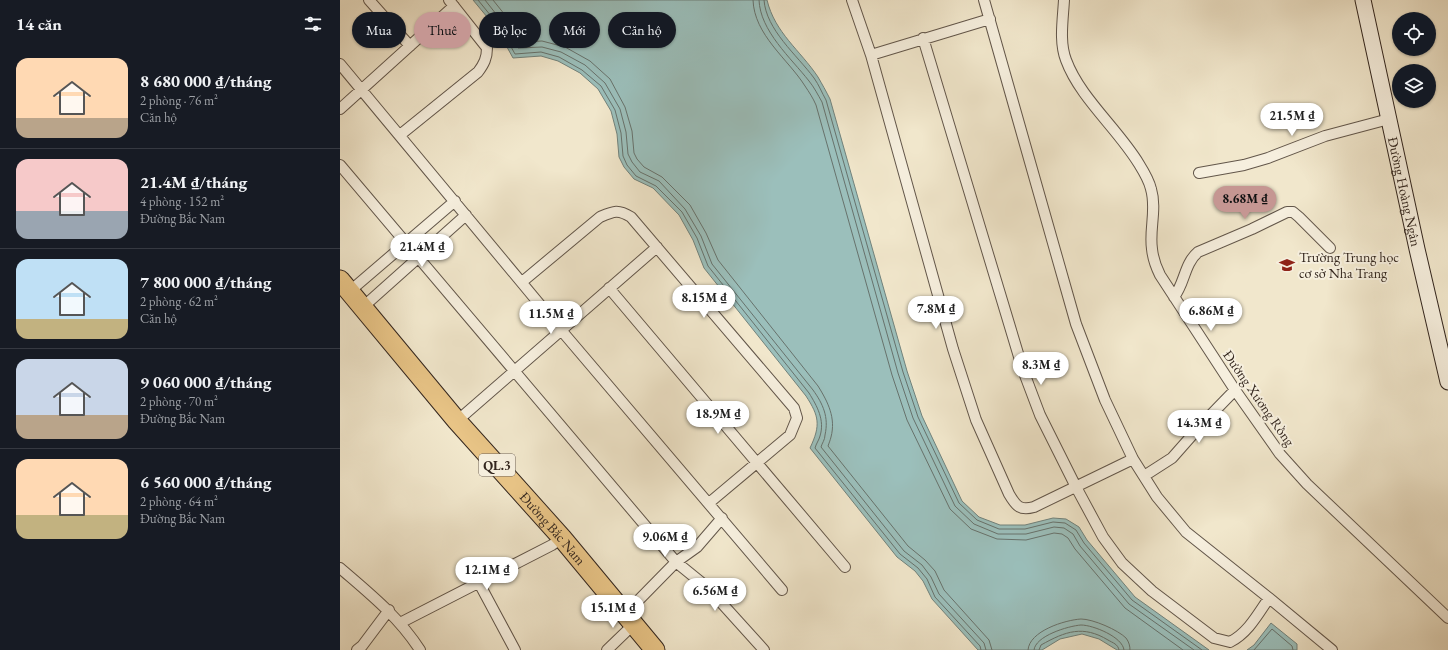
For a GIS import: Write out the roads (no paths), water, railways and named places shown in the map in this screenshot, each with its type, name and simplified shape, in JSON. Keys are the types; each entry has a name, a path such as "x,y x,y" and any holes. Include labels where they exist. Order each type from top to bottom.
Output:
{"highway":[{"name":"Đường Bắc Nam","path":"345,286 457,421 562,538 655,650"}],"street":[{"path":"369,0 410,46"},
{"path":"852,0 871,55 953,349 976,420 1008,494 1015,505 1026,509 1034,507 1133,459"},
{"path":"984,0 1076,324 1105,400 1133,459 1157,497 1186,532 1269,598 1322,646 1332,650"},
{"name":"Đường Xương Rồng","path":"1064,0 1062,36 1065,60 1075,81 1132,152 1145,173 1151,189 1153,201 1152,249 1160,276 1235,390 1278,451 1307,484 1448,618"},
{"name":"Đường Hoàng Ngân","path":"1363,0 1417,249 1448,382"},
{"path":"340,108 410,46 452,3 487,48 487,57 478,72 400,135"},
{"path":"871,55 923,38 990,19"},
{"path":"923,38 1023,370 1040,415 1103,537 1122,563 1152,591 1214,638 1230,642 1237,638 1245,632 1269,598"},
{"path":"340,64 561,330 782,590"},
{"path":"1199,173 1244,165 1268,158 1325,136 1389,119"},
{"path":"340,165 676,562 708,588 764,650"},
{"path":"345,286 406,243 455,201"},
{"path":"522,282 600,217 612,212 621,211 631,217 794,408 797,418 790,435 709,503"},
{"path":"1174,297 1179,290 1187,266 1198,252 1252,229 1281,213 1293,212 1330,248"},
{"path":"363,307 466,215"},
{"path":"457,421 657,247"},
{"path":"609,288 844,567"},
{"path":"1144,476 1172,458 1235,390"},
{"path":"607,650 629,619 676,562 697,547 722,518"},
{"path":"400,623 552,545 562,538"},
{"path":"340,568 389,610 420,650"},
{"path":"479,583 515,650"},
{"path":"356,650 362,646 389,610"}],"water":[{"path":"473,0 767,0 771,12 782,32 811,67 830,99 907,371 922,416 962,501 979,517 1000,525 1025,525 1053,518 1066,519 1079,527 1087,540 1135,597 1209,650 1117,650 1099,639 1082,634 1060,639 1042,650 978,650 932,599 923,581 915,571 897,557 810,448 814,440 817,427 814,409 806,396 704,268 693,240 679,215 653,188 634,179 624,167 619,157 617,134 611,111 598,89 580,73 558,61 541,56 513,58 507,48 541,48 541,12 483,12"},
{"path":"1271,623 1297,644 1297,650 1247,650 1254,645"}],"place":[{"name":"Trường Trung học cơ sở Nha Trang","path":"1287,265"}]}
